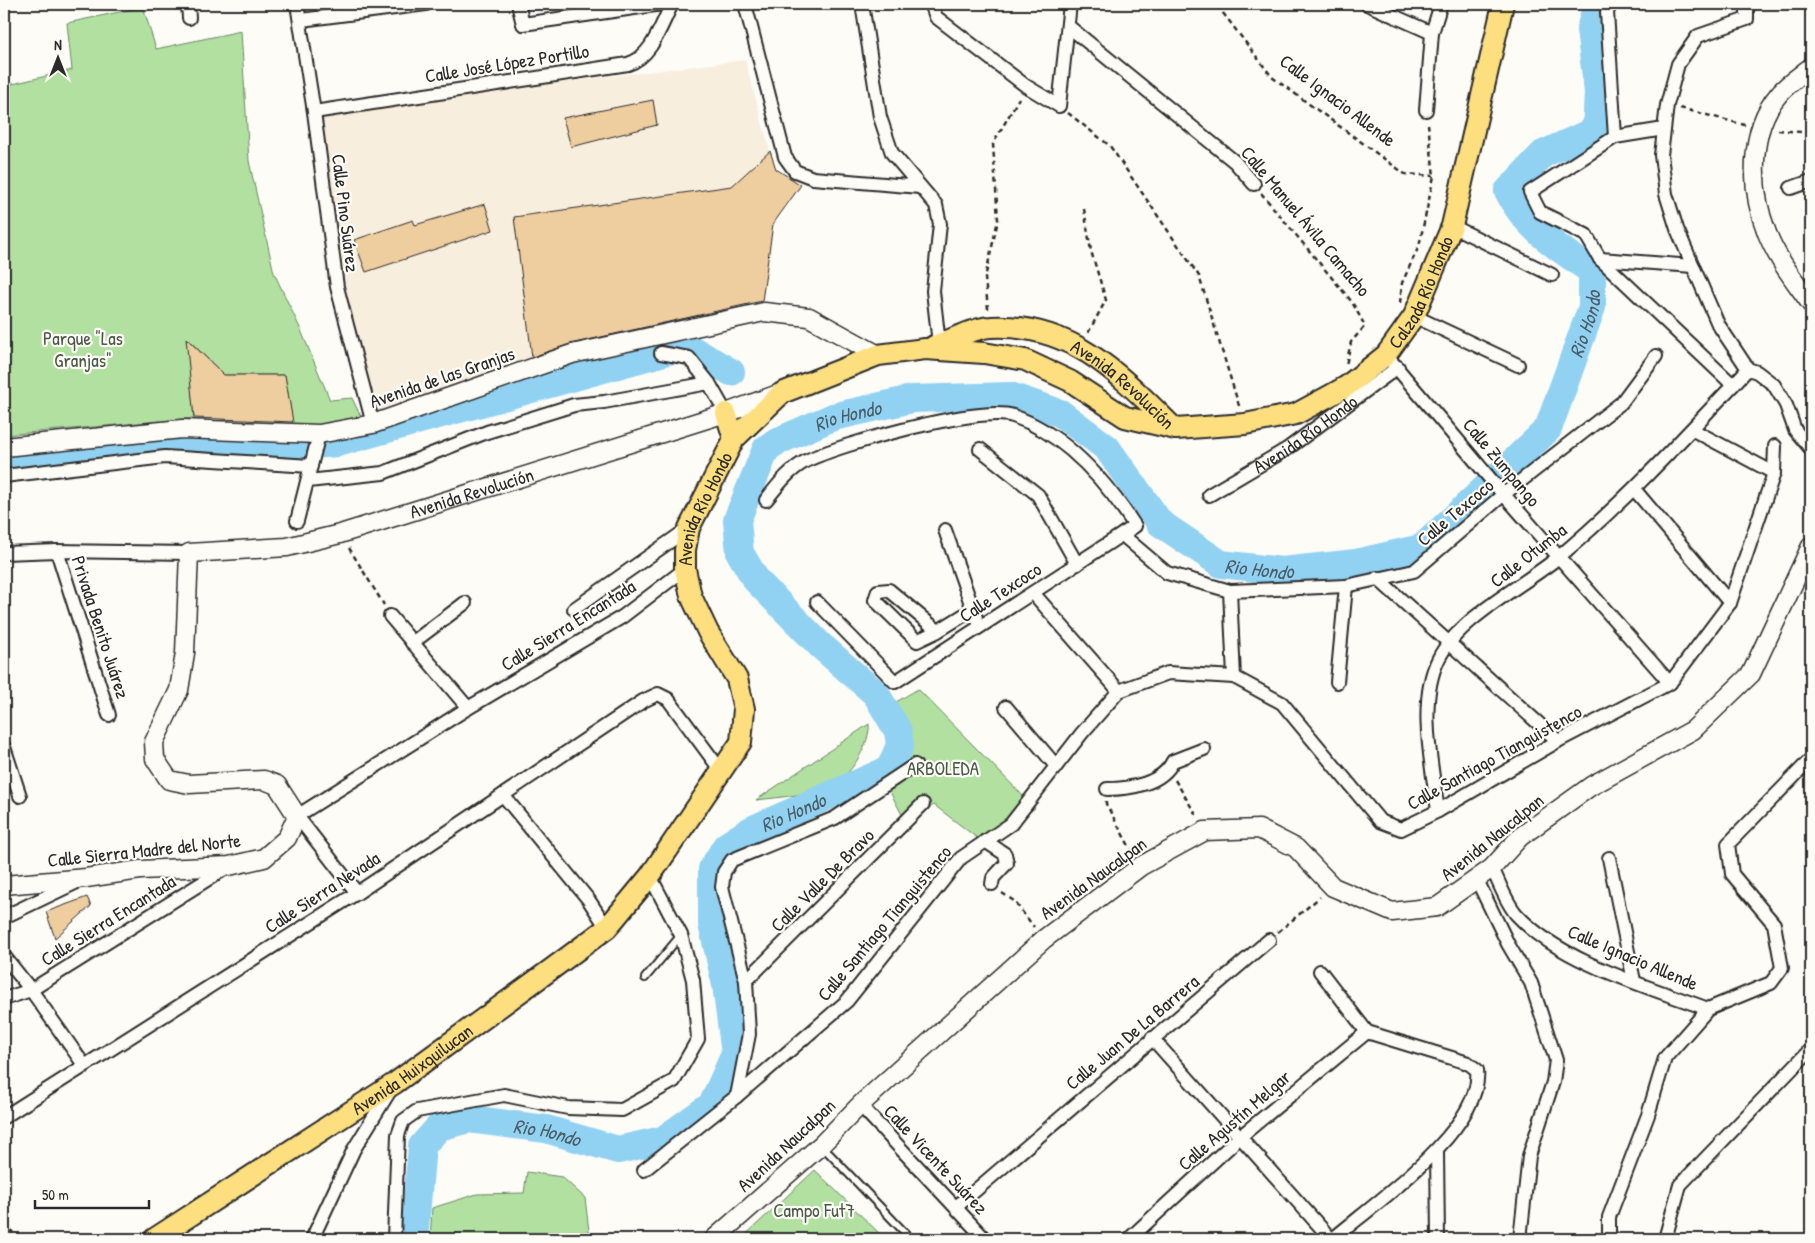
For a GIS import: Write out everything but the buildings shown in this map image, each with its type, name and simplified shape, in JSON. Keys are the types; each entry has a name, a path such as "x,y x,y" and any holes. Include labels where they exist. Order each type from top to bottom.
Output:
{"main road":[{"name":"Calzada Río Hondo","path":"1176,429 1244,424 1296,414 1392,361 1400,334 1414,316 1452,226 1504,4"},
{"path":"1811,67 1779,94 1760,128 1754,163 1758,202 1766,232 1783,264 1811,304"},
{"name":"Avenida de las Granjas","path":"4,447 182,429 318,436 373,424 572,354 764,312 810,317 878,355"},
{"name":"Avenida Revolución","path":"189,553 287,547 340,534 726,413 878,355 932,347 990,326 1041,331 1080,347 1114,370 1176,429"},
{"name":"Avenida Revolución","path":"932,347 1025,360 1070,381 1125,417 1176,429"},
{"name":"Avenida Río Hondo","path":"650,876 741,742 744,709 738,679 708,632 691,596 685,569 685,550 689,528 734,439 782,393"},
{"path":"726,413 734,439"},
{"name":"Avenida Naucalpan","path":"715,1239 821,1145 860,1105 1044,940 1140,866 1205,831 1259,829 1296,848 1333,887 1392,912 1438,907 1492,868 1520,837 1591,786 1693,730 1751,674 1811,546"},
{"path":"189,553 185,653 179,690 154,742 154,760 169,780 189,784 264,780 277,785 297,816"},
{"name":"Calle Sierra Madre del Norte","path":"4,885 86,878 140,870 229,866 264,858 287,838 297,816"},
{"name":"Avenida Huixquilucan","path":"154,1239 395,1083 607,928 650,876"}],"street":[{"path":"188,4 189,18"},
{"name":"Calle Pino Suárez","path":"297,4 301,20 337,287 373,424"},
{"path":"301,20 426,4"},
{"path":"518,4 523,24 662,4"},
{"name":"Calle José López Portillo","path":"314,112 638,61 646,53 672,4"},
{"path":"745,4 785,157 795,171 813,178 920,187"},
{"path":"862,4 883,126 892,153 936,205 940,224 933,291 932,347"},
{"path":"931,4 936,17 1026,86 1059,106 1070,4"},
{"path":"1367,4 1432,33"},
{"path":"1426,110 1432,33 1441,4"},
{"path":"1611,4 1607,12 1615,137"},
{"path":"1747,4 1747,19 1698,36 1678,64 1667,105 1661,155 1666,194 1677,229 1718,324 1748,369 1757,372 1774,385 1786,406 1795,430 1811,449"},
{"name":"Calle Manuel Ávila Camacho","path":"1068,26 1235,162 1254,184"},
{"path":"1664,129 1615,137 1530,192 1540,212 1586,236 1600,259 1732,385"},
{"path":"1791,188 1811,181"},
{"path":"1452,226 1552,276"},
{"path":"1600,259 1693,266"},
{"path":"1414,316 1518,365"},
{"path":"661,353 689,358 709,383 726,413"},
{"name":"Calle Texcoco","path":"1130,530 1127,539 1167,573 1230,590 1346,586 1414,571 1501,491 1621,403 1656,356"},
{"name":"Calle Zumpango","path":"1392,361 1501,491 1670,683"},
{"name":"Avenida Río Hondo","path":"1209,495 1287,449 1392,361"},
{"name":"Calle Otumba","path":"1438,811 1426,722 1438,658 1449,643 1468,624 1559,556 1634,489 1693,430 1748,369"},
{"path":"308,481 383,473 487,432 574,405 604,402 709,383"},
{"path":"766,500 785,476 806,461 848,446 893,432 981,414 1011,415 1045,432 1073,452 1115,496 1130,530"},
{"path":"1693,430 1774,473"},
{"path":"297,521 318,436"},
{"name":"Calle Santiago Tianguistenco","path":"644,1170 738,1096 847,1001 961,858 1011,824 1056,766 1119,691 1168,673 1234,677 1282,703 1380,821 1401,829 1438,811 1558,741 1670,683 1730,603 1774,473 1775,446"},
{"path":"980,449 1038,495 1077,564"},
{"path":"4,476 165,457 311,466"},
{"path":"1634,489 1730,603"},
{"path":"574,609 689,528"},
{"path":"945,530 972,610 980,626"},
{"name":"Calle Texcoco","path":"817,602 895,682 980,626 1034,594 1130,530"},
{"name":"Avenida Revolución","path":"4,553 58,550 189,553"},
{"name":"Privada Benito Juárez","path":"58,550 110,715"},
{"name":"Calle Sierra Encantada","path":"297,816 468,708 622,617 685,569"},
{"path":"1377,578 1558,741"},
{"path":"1337,682 1346,586"},
{"path":"938,632 889,590 878,590 875,600 917,640 938,632 972,610"},
{"path":"1230,590 1234,677"},
{"path":"1034,594 1119,691"},
{"path":"412,643 465,603"},
{"path":"390,616 468,708"},
{"name":"Calle Sierra Nevada","path":"4,1117 357,893 643,701 658,694 668,699 722,772"},
{"path":"1006,707 1056,766"},
{"path":"4,747 20,796"},
{"path":"1107,789 1127,789 1153,780 1169,770 1173,761 1204,749"},
{"path":"1609,1239 1610,1217 1648,1116 1665,1058 1708,1009 1771,983 1782,968 1774,924 1732,874 1728,844 1811,759"},
{"path":"738,1096 749,1034 746,982 722,887 724,872 732,860 834,818 915,765"},
{"path":"503,795 588,899 607,928"},
{"name":"Calle Valle De Bravo","path":"746,982 924,804"},
{"path":"297,816 357,893"},
{"path":"985,841 1005,854 1008,863 993,878 992,884"},
{"path":"1608,858 1634,982"},
{"name":"Calle Sierra Encantada","path":"4,999 32,990 229,866"},
{"name":"Calle Ignacio Allende","path":"1492,868 1516,914 1558,948 1634,982 1708,1009"},
{"path":"394,1239 398,1135 403,1121 417,1111 504,1095 568,1108 622,1110 674,1080 698,1039 693,980 681,936 650,876"},
{"path":"4,917 86,878"},
{"path":"1477,880 1508,944 1531,984 1556,1060 1553,1082 1529,1156 1520,1239"},
{"name":"Calle Juan De La Barrera","path":"956,1207 1269,940"},
{"path":"4,956 32,990 84,1066"},
{"path":"1152,1038 1332,1239 1437,1151 1461,1121 1479,1083 1477,1070 1468,1063 1367,1032 1320,971"},
{"name":"Calle Agustín Melgar","path":"1129,1239 1241,1136 1367,1032"},
{"path":"1665,1239 1680,1185 1811,1049"},
{"path":"312,1239 354,1149 395,1083"},
{"name":"Calle Vicente Suárez","path":"860,1105 985,1239"},
{"path":"1437,1151 1438,1239"}],"lane":[{"path":"645,978 681,936"},
{"path":"821,1145 911,1239"}],"path":[{"name":"Calle Ignacio Allende","path":"1222,4 1223,14 1272,77 1405,174 1434,176"},
{"path":"990,326 985,278 998,220 993,144 1026,86"},
{"path":"1667,105 1760,128 1811,133"},
{"path":"1059,106 1110,146 1199,276 1244,424"},
{"path":"1400,334 1402,283 1419,246 1434,176 1426,110"},
{"name":"Calle Manuel Ávila Camacho","path":"1254,184 1352,302 1366,326 1351,342 1346,358 1347,386"},
{"path":"1080,347 1106,300 1091,251 1084,209"},
{"path":"340,534 390,616"},
{"path":"1169,770 1205,831"},
{"path":"1107,789 1106,804 1140,866"},
{"path":"992,884 1014,900 1044,940"},
{"path":"1269,940 1333,887"},
{"path":"4,1222 15,1235"}],"shaded area":[{"path":"745,60 770,151 732,186 514,217 533,363 378,411 342,277 323,117 498,90"}],"green space":[{"name":"Parque \"Las Granjas\"","path":"143,7 156,49 241,31 249,161 274,273 300,328 330,400 352,398 362,419 316,425 293,425 285,375 224,375 187,338 194,418 4,435 4,86 72,70 67,23"},
{"name":"ARBOLEDA","path":"918,689 1035,808 1008,829 981,841 934,805 906,822 887,786 902,777 907,753 906,726 891,705"},
{"path":"869,724 864,748 854,765 842,779 827,787 807,793 756,800"},
{"name":"Campo Fut7","path":"815,1170 885,1239 741,1239"},
{"path":"527,1172 562,1177 585,1198 590,1239 430,1239 432,1208 477,1194 524,1193"}],"waterway":[{"name":"Rio Hondo","path":"414,1239 422,1146 439,1127 469,1119 546,1129 618,1150 663,1140 712,1105 735,1054 726,985 712,924 712,869 726,846 751,830 890,769 900,745 898,731 876,694 820,645 756,580 740,553 737,520 766,449 776,442 833,417 912,399 1010,396 1060,413 1107,448 1160,523 1221,564 1282,571 1356,563 1422,548 1548,429 1592,307 1592,271 1544,237 1524,216 1508,191 1543,154 1596,130 1598,92 1590,30 1597,4"},
{"path":"4,464 172,436 289,447 337,443 686,346 731,372"}]}
